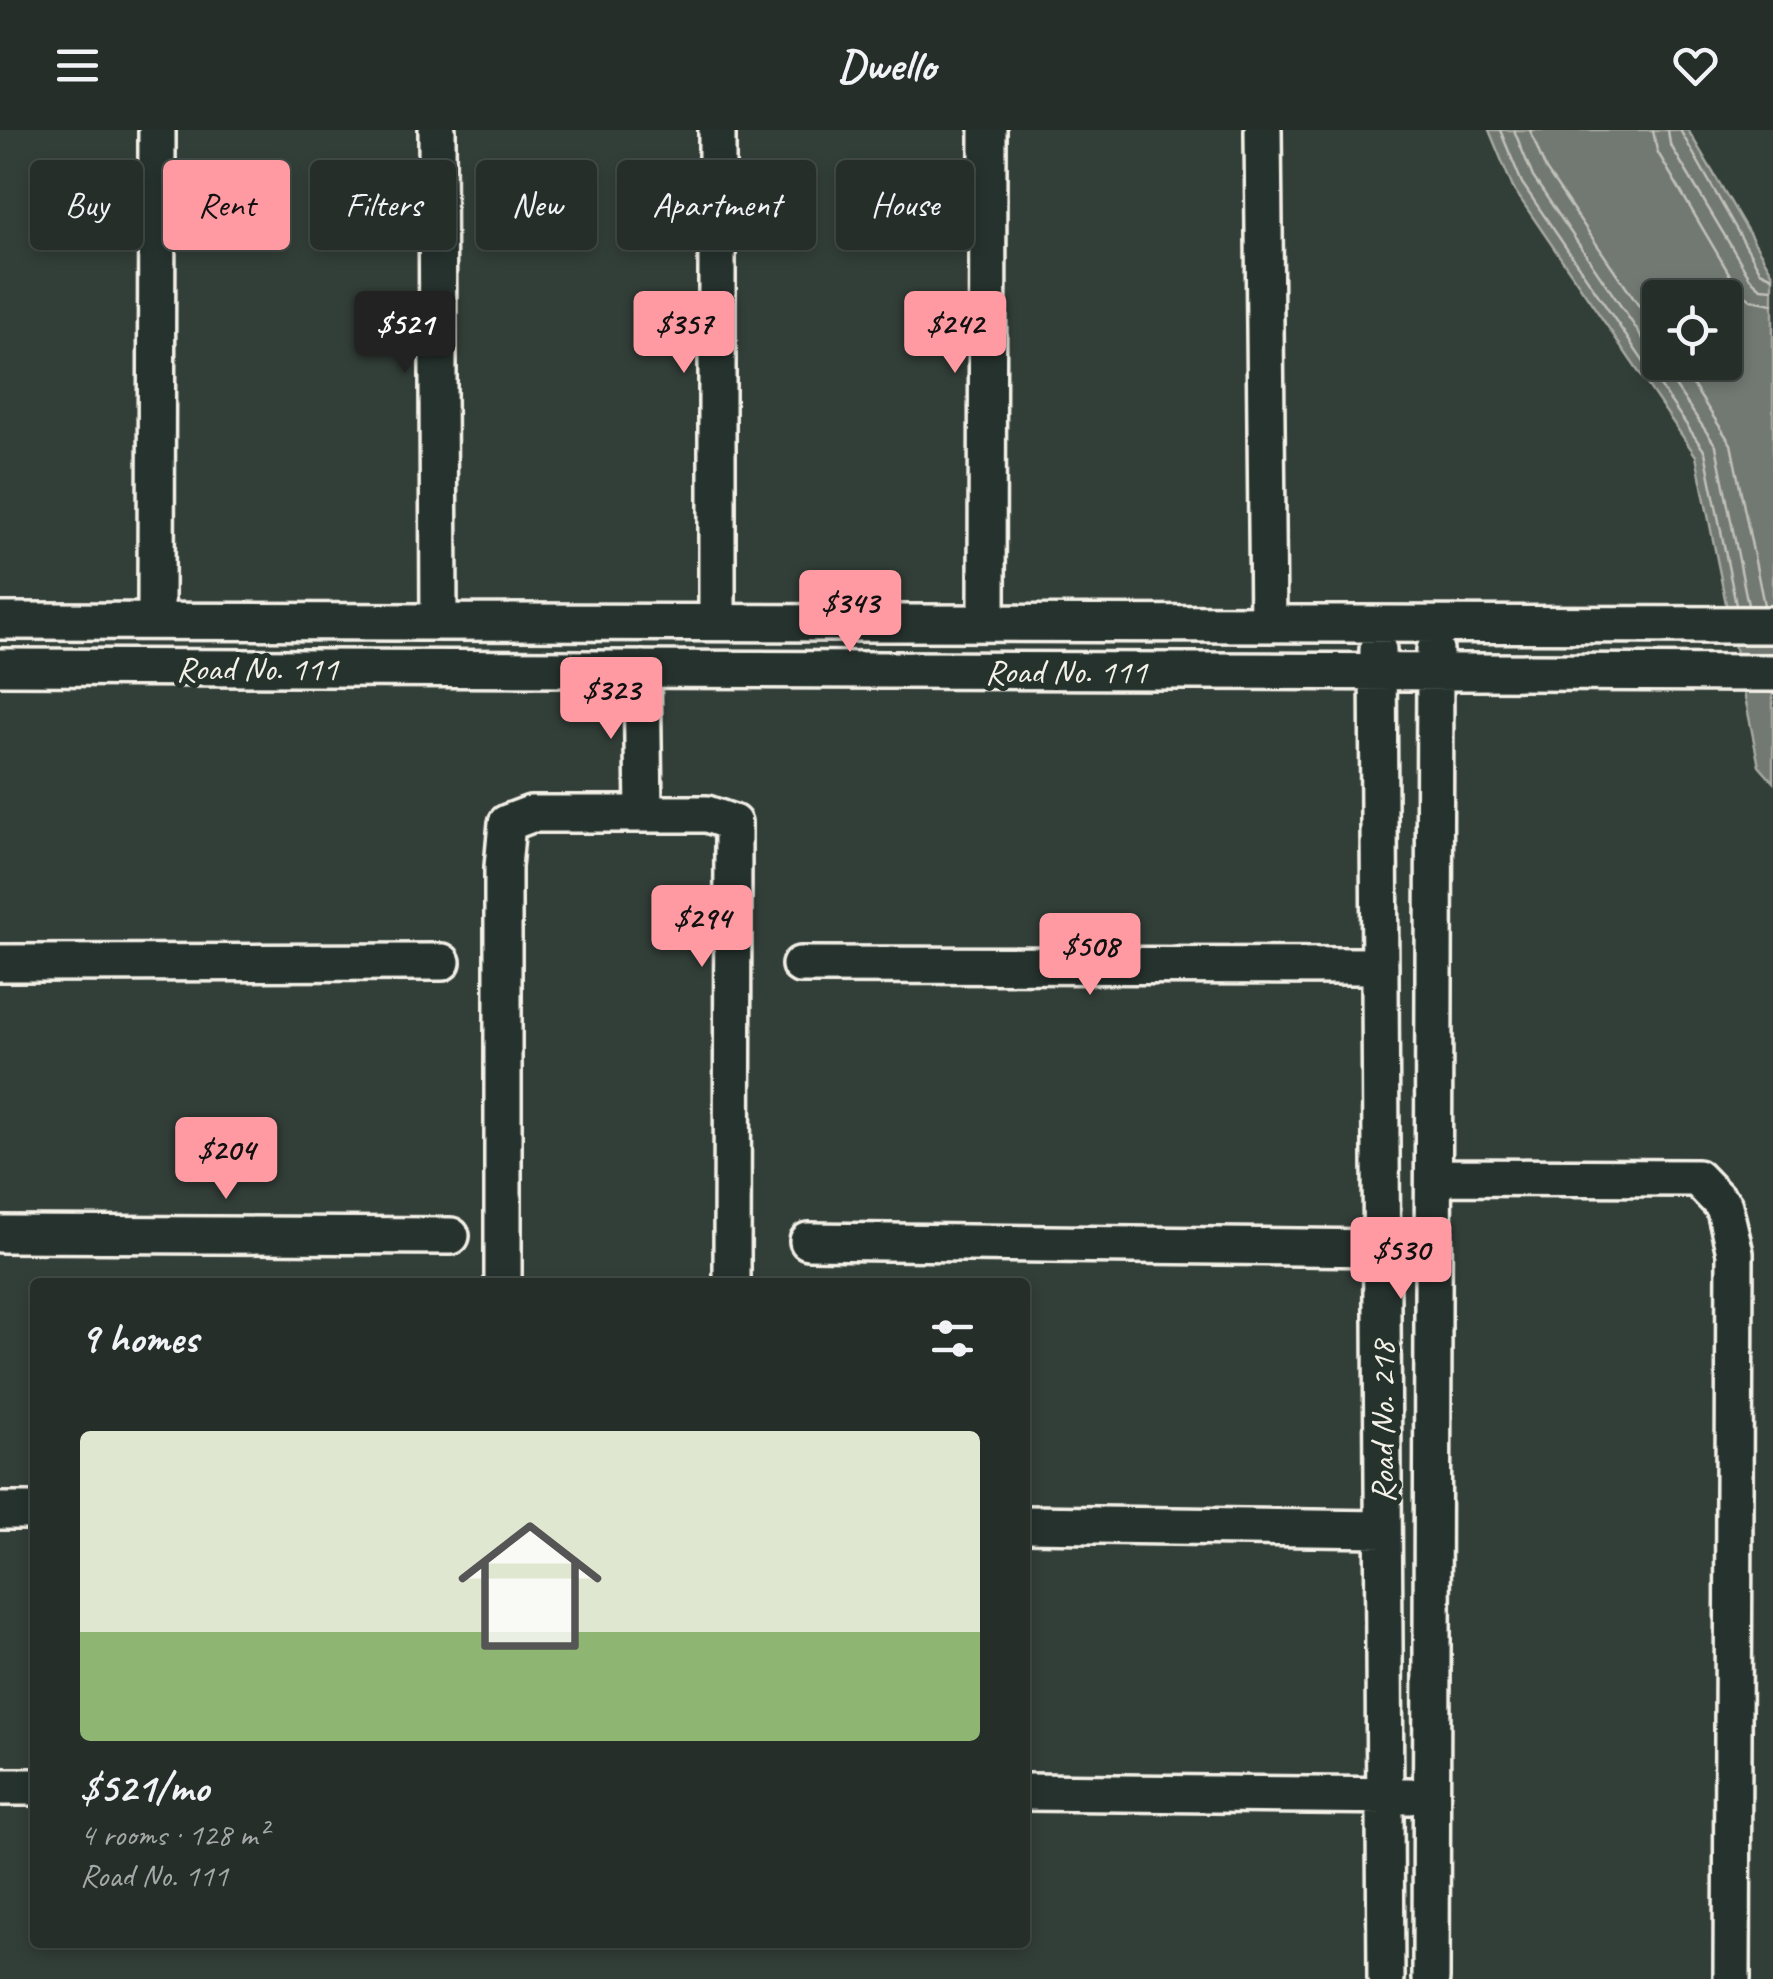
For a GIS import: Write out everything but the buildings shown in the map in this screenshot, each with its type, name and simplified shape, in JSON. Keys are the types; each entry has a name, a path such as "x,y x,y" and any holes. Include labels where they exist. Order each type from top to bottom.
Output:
{"street":[{"path":"156,621 157,130"},
{"path":"436,130 439,622"},
{"path":"717,130 717,622"},
{"path":"987,623 988,130"},
{"path":"1263,130 1268,624"},
{"name":"Road No. 111","path":"0,621 1773,625"},
{"name":"Road No. 218","path":"1378,624 1386,1979"},
{"name":"Road No. 218","path":"1431,1979 1435,624"},
{"name":"Road No. 111","path":"0,668 1773,672"},
{"path":"642,670 644,814"},
{"path":"504,1278 503,868 508,823 531,814 706,814 733,824 732,1278"},
{"path":"0,963 442,962"},
{"path":"800,965 1380,966"},
{"path":"1434,1177 1697,1178 1724,1206 1735,1253 1732,1979"},
{"path":"0,1234 451,1236"},
{"path":"808,1241 1381,1248"},
{"path":"0,1510 30,1511"},
{"path":"1030,1524 1383,1529"},
{"path":"0,1786 30,1787"},
{"path":"1030,1792 1384,1794 1432,1798"}],"water":[{"path":"1489,130 1688,130 1773,274 1773,782 1759,766 1696,456 1644,380 1742,380 1742,280 1642,280 1642,377 1513,188"}]}
